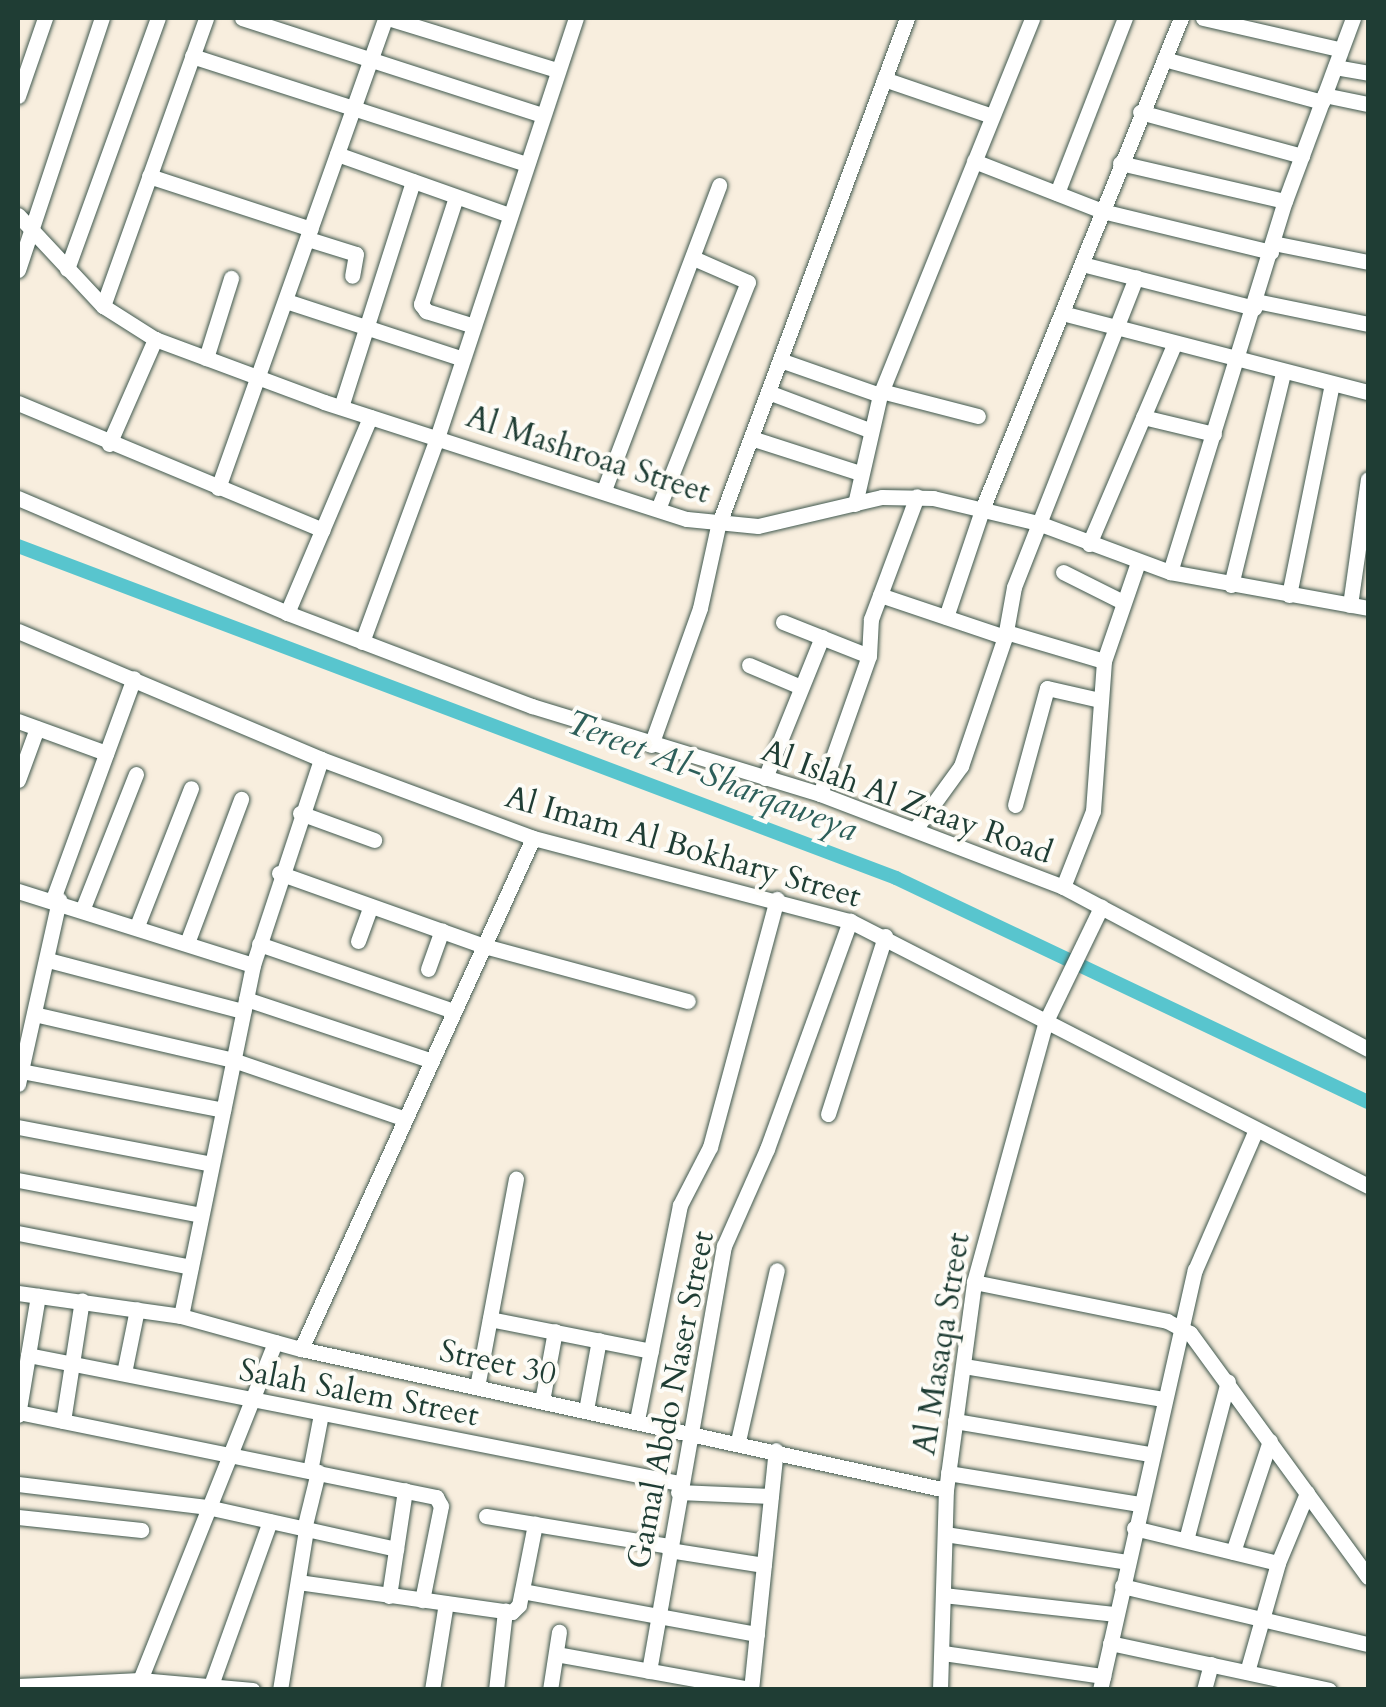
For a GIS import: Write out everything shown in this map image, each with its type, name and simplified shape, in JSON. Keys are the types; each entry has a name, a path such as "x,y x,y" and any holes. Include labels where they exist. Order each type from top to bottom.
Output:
{"street":[{"path":"18,96 45,18"},
{"path":"18,270 102,18"},
{"path":"66,269 158,18"},
{"path":"103,306 206,18"},
{"path":"242,18 542,115"},
{"path":"218,488 387,18 557,70"},
{"path":"362,642 438,436 576,18"},
{"path":"651,746 700,608 718,526 907,18"},
{"path":"855,504 869,430 881,393 1032,18"},
{"path":"1057,193 1125,18"},
{"path":"946,617 983,508 1181,18"},
{"path":"1204,18 1338,48"},
{"path":"1170,572 1285,201 1338,48 1353,18"},
{"path":"192,56 526,164"},
{"path":"1164,60 1323,98 1368,104"},
{"path":"1334,67 1368,73"},
{"path":"884,79 992,116"},
{"path":"1140,112 1302,156"},
{"path":"338,154 509,215"},
{"path":"974,160 1102,211 1272,248 1368,262"},
{"path":"1120,163 1285,201"},
{"path":"149,176 356,254 352,276"},
{"path":"340,407 413,181"},
{"path":"604,490 719,185"},
{"path":"456,197 421,304 426,311 474,326"},
{"name":"Al Mashroaa Street","path":"18,215 103,306 155,338 340,407 658,509 718,526 768,524 855,504 916,496 983,508 1038,524 1170,572 1368,608"},
{"path":"658,509 748,282 693,258"},
{"path":"1082,264 1255,304 1368,324"},
{"path":"916,828 960,766 1006,634 1014,587 1136,277"},
{"path":"206,358 231,278"},
{"path":"286,301 463,359"},
{"path":"1062,313 1236,363 1368,392"},
{"path":"108,444 155,338"},
{"path":"1089,544 1174,345"},
{"path":"780,360 881,393 978,416"},
{"path":"1231,585 1283,374"},
{"path":"1289,595 1332,384"},
{"path":"768,392 869,430"},
{"path":"18,403 108,444 323,530"},
{"path":"288,613 370,417"},
{"path":"1143,418 1214,434"},
{"path":"750,438 860,473"},
{"path":"1350,605 1368,478"},
{"path":"820,794 869,656 880,595 916,496"},
{"name":"Al Islah Al Zraay Road","path":"18,498 362,642 651,746 820,794 1063,887 1368,1049"},
{"path":"1063,887 1093,811 1104,661 1138,562"},
{"path":"1063,572 1122,602"},
{"path":"880,595 1104,661"},
{"path":"783,622 869,656"},
{"name":"Al Imam Al Bokhary Street","path":"18,631 321,759 534,838 850,921 1368,1186"},
{"path":"765,778 822,637"},
{"path":"750,665 802,687"},
{"path":"134,678 56,900 48,960 19,1077 223,1110"},
{"path":"1015,805 1046,688 1100,700"},
{"path":"18,720 106,753"},
{"path":"18,780 37,728"},
{"path":"181,1316 253,965 279,873 321,759"},
{"path":"84,908 136,774"},
{"path":"137,926 191,788"},
{"path":"188,943 241,799"},
{"path":"300,813 374,840"},
{"path":"301,1348 534,838"},
{"path":"279,873 484,946 688,1002"},
{"path":"18,891 84,908 253,965"},
{"path":"638,1420 680,1206 710,1146 777,899"},
{"path":"358,941 371,906"},
{"name":"Al Masaqa Street","path":"940,1690 946,1490 974,1282 1046,1020 1101,907"},
{"name":"Gamal Abdo Naser Street","path":"657,1678 658,1616 669,1548 688,1431 730,1228 768,1149 850,921"},
{"path":"428,969 442,930"},
{"path":"828,1114 885,936"},
{"path":"259,944 454,1011"},
{"path":"48,960 244,1005 432,1061"},
{"path":"34,1014 233,1060 406,1118"},
{"path":"18,1127 212,1164"},
{"path":"943,1653 1102,1683 1180,1326 1214,1221 1256,1130"},
{"path":"478,1387 516,1179"},
{"path":"18,1180 201,1216"},
{"path":"18,1232 191,1267"},
{"path":"738,1442 777,1270"},
{"path":"974,1282 1180,1326 1228,1381 1368,1578"},
{"name":"Street 30","path":"18,1293 181,1316 301,1348 946,1490"},
{"path":"38,1296 18,1413 436,1497 440,1506 422,1600"},
{"path":"63,1420 82,1300"},
{"path":"124,1373 137,1308"},
{"path":"490,1318 651,1351"},
{"path":"542,1400 555,1331"},
{"path":"586,1410 599,1340"},
{"path":"140,1680 275,1342"},
{"name":"Salah Salem Street","path":"28,1355 679,1487 771,1496"},
{"path":"964,1366 1163,1398"},
{"path":"1186,1540 1228,1381"},
{"path":"280,1690 321,1414"},
{"path":"955,1421 1150,1454"},
{"path":"1233,1552 1270,1440"},
{"path":"556,1654 657,1678 751,1689 776,1450"},
{"path":"948,1472 1140,1504"},
{"path":"18,1484 207,1507 396,1550"},
{"path":"389,1596 404,1490"},
{"path":"1247,1672 1278,1563 1307,1493"},
{"path":"486,1516 764,1565"},
{"path":"18,1517 141,1530"},
{"path":"211,1685 270,1522"},
{"path":"496,1690 508,1612 522,1591 535,1524"},
{"path":"1134,1528 1278,1563"},
{"path":"945,1534 1127,1562"},
{"path":"298,1582 508,1612"},
{"path":"1122,1586 1368,1644"},
{"path":"522,1591 757,1634"},
{"path":"942,1595 1116,1614"},
{"path":"432,1690 446,1604"},
{"path":"550,1690 560,1632"},
{"path":"1110,1643 1247,1672 1278,1684 1329,1690"},
{"path":"1204,1690 1211,1664"},
{"path":"18,1686 140,1680 252,1690"}],"waterway":[{"name":"Tereet Al-Sharqaweya","path":"18,546 896,878 1368,1102"}]}
